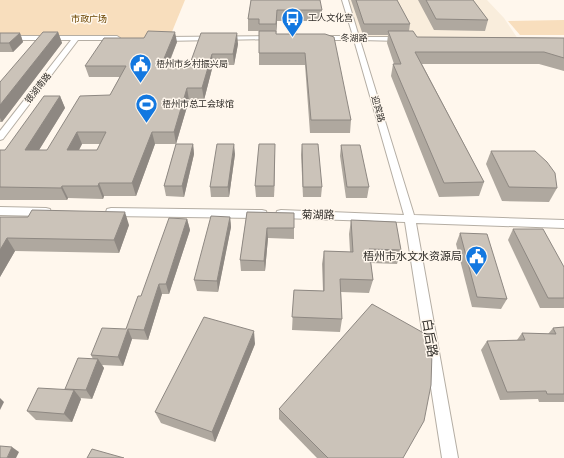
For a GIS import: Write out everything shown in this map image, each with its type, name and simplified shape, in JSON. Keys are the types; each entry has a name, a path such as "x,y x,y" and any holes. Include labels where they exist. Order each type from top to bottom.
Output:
{"street":[{"name":"迎宾路","path":"345,0 410,218"},
{"path":"0,38 123,38"},
{"name":"银湖南路","path":"0,137 76,38"},
{"path":"154,38 278,38"},
{"name":"冬湖路","path":"314,38 411,39"},
{"path":"0,211 55,212"},
{"name":"菊湖路","path":"102,212 302,214 564,224"},
{"name":"白后路","path":"410,218 450,458"}],"shaded area":[{"path":"345,0 487,0 504,18 518,39 357,38"}],"green space":[{"name":"市政广场","path":"0,0 185,0 169,39 0,38"},
{"path":"564,20 564,35 520,35 508,21"}],"building":[{"path":"251,0 320,0 322,10 277,10 276,24 259,24 259,19 248,19"},
{"path":"356,0 397,0 410,24 364,24"},
{"path":"426,0 473,0 488,20 436,19"},
{"path":"148,31 175,32 163,61 191,61 201,33 237,33 233,54 212,54 202,88 187,88 174,132 152,132 132,183 99,183 98,186 62,186 61,188 0,187 0,150 5,150 44,96 60,96 25,150 47,150 80,96 110,95 126,66 85,66 104,38 144,38","holes":["77,132 106,132 97,150 67,150"]},
{"path":"259,31 276,31 276,34 325,34 334,37 351,120 311,120 305,53 259,53"},
{"path":"388,31 413,31 417,37 564,38 564,58 544,52 415,52 484,182 444,183 393,64 401,64"},
{"path":"43,32 58,32 0,105 0,82"},
{"path":"0,33 20,33 9,43 0,43"},
{"path":"176,144 193,144 182,186 164,186"},
{"path":"217,144 234,144 228,187 210,187"},
{"path":"259,144 275,144 274,186 255,186"},
{"path":"302,144 318,144 322,187 303,187"},
{"path":"341,145 360,145 369,187 347,187"},
{"path":"491,151 535,151 547,162 555,173 557,188 509,187"},
{"path":"32,210 125,212 114,240 7,238 0,250 0,217 28,217"},
{"path":"247,212 294,213 294,228 267,228 264,261 240,260"},
{"path":"211,216 230,217 217,281 194,280"},
{"path":"169,218 187,219 166,284 159,284 144,330 128,329 118,357 91,355 102,328 126,329 138,296 141,296"},
{"path":"351,220 396,222 401,250 369,249 373,280 340,279 342,319 292,317 294,290 324,291 324,251 353,252"},
{"path":"513,229 543,229 564,267 564,298 548,298"},
{"path":"460,233 487,234 507,299 477,297"},
{"path":"372,304 429,336 432,352 431,385 424,421 403,458 328,458 279,409"},
{"path":"204,317 254,331 212,432 155,412"},
{"path":"564,327 564,394 547,394 546,391 507,392 487,341 525,340 522,333 556,334 553,328"},
{"path":"78,358 98,359 86,390 65,389"},
{"path":"38,388 74,390 64,414 27,411"},
{"path":"0,446 12,447 7,458 0,458"},
{"path":"92,449 124,458 87,458"}],"place":[{"name":"工人文化宫","path":"293,38"},
{"name":"梧州市乡村振兴局","path":"141,84"},
{"name":"梧州市总工会球馆","path":"146,124"},
{"name":"梧州市水文水资源局","path":"477,276"}]}
